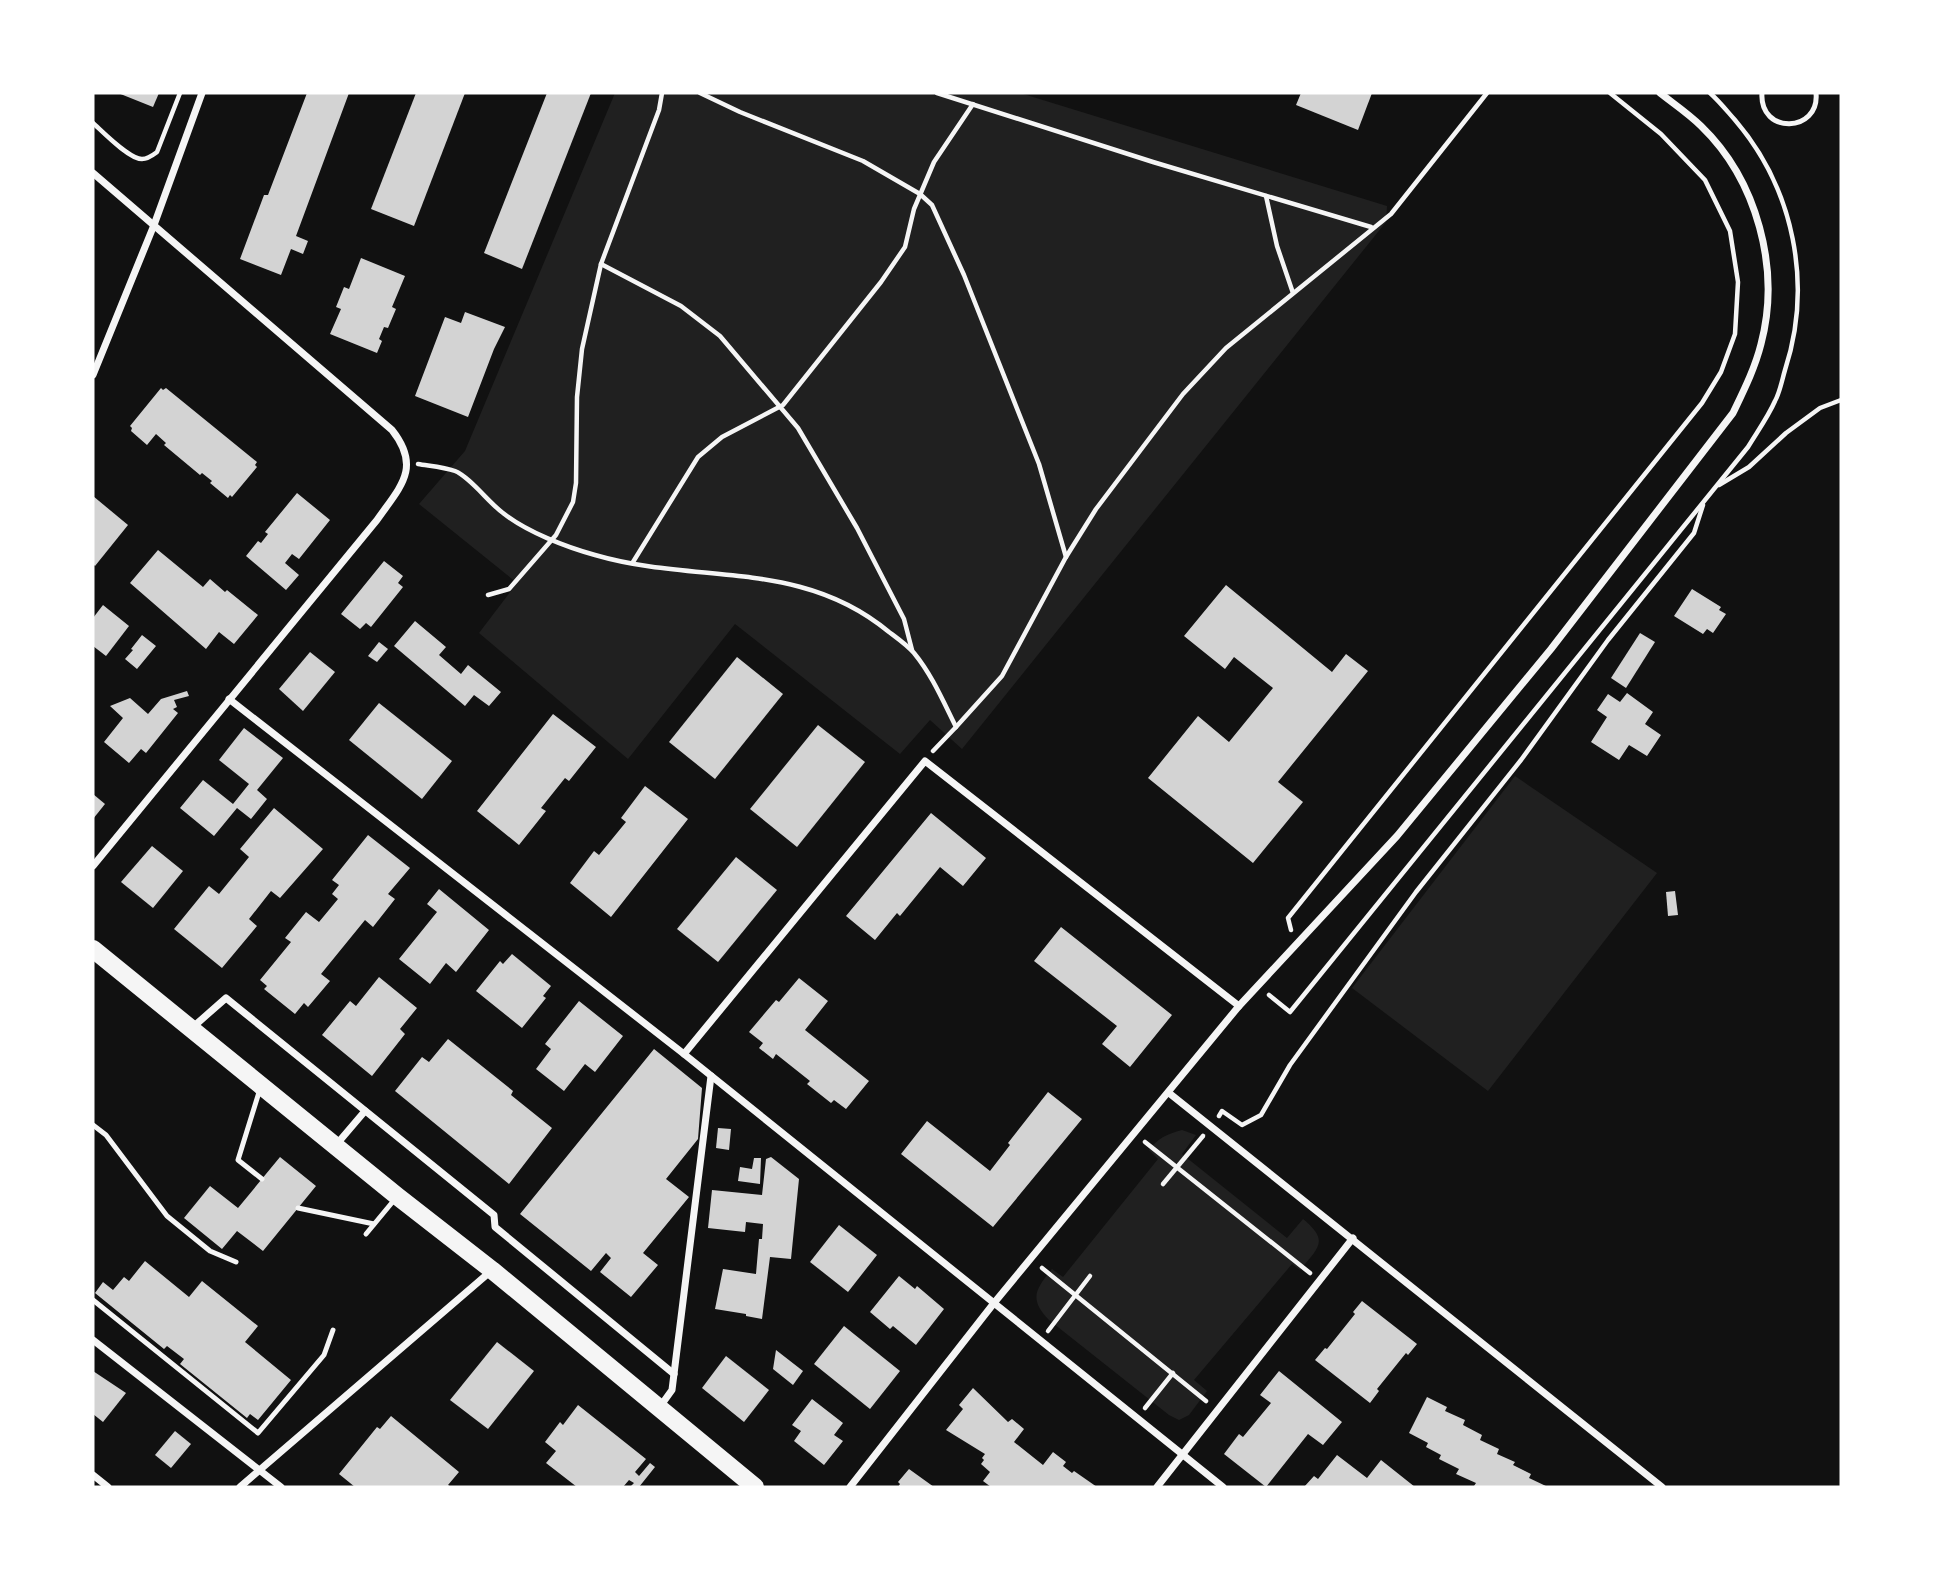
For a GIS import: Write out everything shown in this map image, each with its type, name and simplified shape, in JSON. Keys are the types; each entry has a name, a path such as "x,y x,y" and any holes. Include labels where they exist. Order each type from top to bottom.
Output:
{"main road":[{"path":"93,949 492,1270 748,1485"}],"street":[{"path":"93,375 154,225 202,93"},
{"path":"849,1487 995,1303 1239,1006 1397,836 1551,649 1733,412 1750,379 1762,341 1768,291 1764,251 1755,209 1735,167 1702,127 1660,93"},
{"path":"93,173 392,430 405,446 407,462 407,475 377,520 93,866"},
{"path":"229,699 684,1054 1223,1487"},
{"path":"684,1054 925,761 1239,1006"},
{"path":"191,1029 226,998 494,1215 495,1227 674,1374"},
{"path":"659,1408 672,1390 710,1076"},
{"path":"1169,1093 1662,1487"},
{"path":"335,1146 365,1111"},
{"path":"1157,1487 1353,1238"},
{"path":"240,1487 492,1270"},
{"path":"93,1340 281,1487"},
{"path":"93,1475 108,1487"}],"lane":[{"path":"1762,93 1768,114 1784,124 1802,121 1809,116 1814,108 1816,93"},
{"path":"261,1086 238,1160 262,1179"},
{"path":"93,1125 106,1135 167,1216 210,1251 236,1262"},
{"path":"366,1234 397,1196"},
{"path":"298,1208 374,1224"},
{"path":"93,1300 258,1433 324,1355 333,1330"}],"path":[{"path":"93,123 132,156 143,159 157,152 180,93"},
{"path":"488,596 509,589 553,539 573,502 576,483 577,397 582,349 601,264 659,110 662,93"},
{"path":"700,93 863,162 920,194 932,205 964,275 1039,464 1066,557"},
{"path":"937,93 1372,227"},
{"path":"925,761 1002,676 1066,557 1097,509 1183,394 1226,348 1391,214 1487,93"},
{"path":"1294,947 1289,918 1702,403 1721,372 1735,334 1738,282 1730,231 1704,180 1661,134 1610,93"},
{"path":"633,562 698,457 722,437 783,405 848,325 905,247 914,209 934,162 973,104"},
{"path":"1266,195 1277,246 1293,293"},
{"path":"601,264 681,306 720,336 798,428 857,528 904,619 912,651"},
{"path":"1715,488 1749,467 1786,433 1820,408 1841,400"},
{"path":"407,462 457,471 503,513 528,530 595,555 684,572 775,580 836,597 873,618 912,651 935,683 956,727"},
{"path":"1163,1184 1222,1111 1242,1125 1261,1115 1290,1065 1416,892 1521,760 1608,640 1694,533 1703,502"},
{"path":"1135,1134 1319,1280"},
{"path":"1031,1259 1218,1410"},
{"path":"1040,1340 1090,1276"},
{"path":"1137,1419 1173,1373"}],"shaded area":[{"path":"615,93 1020,93 1387,206 1386,222 962,749 930,720 900,754 735,624 628,759 479,633 517,583 419,504 465,451"},
{"path":"1515,776 1657,873 1488,1091 1352,988"},
{"path":"1182,1130 1196,1135 1182,1154 1287,1238 1303,1219 1319,1239 1316,1250 1300,1270 1292,1264 1194,1380 1207,1391 1189,1415 1179,1420 1169,1415 1049,1320 1039,1306 1037,1294 1052,1269 1063,1277 1158,1159 1149,1150 1152,1146 1163,1137"}],"building":[{"path":"118,93 159,93 153,107"},
{"path":"307,93 349,93 296,236 308,241 303,254 291,249 281,275 240,259"},
{"path":"416,93 465,93 414,226 371,209"},
{"path":"547,93 591,93 522,269 484,253"},
{"path":"1301,93 1372,93 1358,130 1296,105"},
{"path":"361,258 405,276 392,307 396,309 388,328 384,327 379,339 382,341 377,353 330,334 341,309 336,307 344,287 349,289"},
{"path":"465,312 505,327 468,417 415,396 445,317 461,323"},
{"path":"161,388 166,388 257,462 257,467 232,497 230,495 228,498 210,483 212,481 202,473 200,475 164,445 166,443 156,434 147,445 131,431 130,426"},
{"path":"297,493 330,520 299,559 292,554 285,563 299,575 286,590 246,556 258,541 261,543 268,534 265,532"},
{"path":"93,496 128,525 95,566 93,564"},
{"path":"158,550 203,587 210,579 258,615 234,644 219,632 206,649 130,583"},
{"path":"384,561 403,576 398,583 403,587 371,627 366,623 360,629 341,614"},
{"path":"1226,585 1332,672 1346,654 1368,671 1278,782 1303,802 1253,863 1148,778 1198,716 1229,742 1273,688 1234,657 1225,669 1184,636"},
{"path":"1692,589 1721,607 1719,610 1726,614 1713,633 1707,629 1703,634 1674,616"},
{"path":"103,605 129,626 106,656 93,646 93,618"},
{"path":"415,621 446,647 439,655 461,674 468,665 501,692 489,706 474,695 465,706 394,646"},
{"path":"1640,633 1655,642 1626,688 1611,678"},
{"path":"142,635 156,646 137,669 125,659"},
{"path":"379,642 388,649 377,662 368,656"},
{"path":"310,652 335,672 303,711 279,689"},
{"path":"737,657 783,694 715,779 669,742"},
{"path":"187,691 189,696 174,700 177,707 173,709 178,713 146,753 141,749 129,763 104,742 123,718 110,706 130,698 148,714 161,699"},
{"path":"1627,693 1653,712 1645,724 1661,735 1647,756 1629,745 1619,760 1591,742 1607,717 1597,710 1608,694 1620,702"},
{"path":"379,703 452,761 422,799 349,740"},
{"path":"553,714 596,747 569,781 565,778 541,808 546,811 519,845 477,811"},
{"path":"818,725 865,762 797,847 750,809"},
{"path":"244,728 283,758 257,790 267,799 251,819 237,808 214,836 180,808 203,780 233,804 249,784 219,760"},
{"path":"645,786 688,819 611,917 570,883 594,851 599,855 626,822 621,818"},
{"path":"93,794 105,804 93,819"},
{"path":"274,808 323,849 280,898 271,891 249,919 257,926 222,968 174,929 209,886 219,894 249,857 240,849"},
{"path":"931,813 986,858 963,886 940,867 900,916 897,913 875,940 846,916"},
{"path":"368,835 410,868 388,894 395,899 373,927 365,920 321,974 330,981 308,1007 304,1003 295,1014 264,989 267,986 260,980 291,942 285,938 306,912 319,922 338,899 332,894 339,885 332,880"},
{"path":"152,846 183,871 153,908 121,882"},
{"path":"736,857 777,890 718,962 677,929"},
{"path":"439,889 489,930 456,972 446,963 430,984 399,959 437,912 427,904"},
{"path":"1675,891 1678,915 1668,916 1666,892"},
{"path":"1061,927 1172,1015 1130,1067 1102,1044 1117,1026 1034,961"},
{"path":"512,954 551,986 543,996 546,998 522,1028 476,991 500,961 503,964"},
{"path":"379,977 417,1008 400,1029 405,1034 372,1076 322,1035 350,1001 356,1006"},
{"path":"799,978 828,1001 805,1030 869,1081 846,1109 834,1100 831,1103 807,1084 810,1081 776,1054 773,1059 759,1048 763,1043 749,1032"},
{"path":"579,1001 623,1036 595,1072 585,1064 564,1091 536,1069 551,1049 545,1044"},
{"path":"448,1039 513,1091 511,1095 552,1128 509,1184 395,1091 422,1057 429,1062"},
{"path":"654,1049 702,1088 698,1139 666,1179 689,1197 643,1253 658,1265 631,1297 600,1272 611,1258 606,1253 591,1271 520,1214"},
{"path":"1048,1092 1082,1119 993,1227 901,1154 927,1121 990,1171"},
{"path":"718,1128 731,1129 729,1150 716,1148"},
{"path":"280,1157 316,1186 263,1251 237,1231 222,1249 184,1218 210,1186 238,1208"},
{"path":"771,1157 799,1179 791,1259 770,1257 762,1319 715,1309 723,1269 756,1274 763,1224 746,1222 745,1232 708,1228 712,1190 762,1195 766,1159"},
{"path":"754,1158 761,1158 760,1184 738,1181 740,1167 752,1169"},
{"path":"839,1225 877,1255 848,1292 810,1262"},
{"path":"145,1261 189,1297 202,1281 258,1326 245,1342 291,1380 258,1420 250,1414 247,1418 180,1364 184,1359 167,1346 164,1349 95,1293 103,1282 113,1290 124,1277 129,1281"},
{"path":"899,1276 915,1289 917,1286 944,1309 916,1345 893,1326 890,1329 870,1312"},
{"path":"1362,1301 1417,1344 1408,1355 1406,1353 1377,1389 1379,1391 1370,1403 1315,1360 1355,1314 1353,1312"},
{"path":"844,1326 900,1371 870,1409 814,1364"},
{"path":"497,1342 534,1371 488,1429 450,1400"},
{"path":"776,1350 803,1371 793,1385 773,1369"},
{"path":"726,1356 769,1390 744,1422 702,1388"},
{"path":"93,1371 126,1393 103,1422 93,1414"},
{"path":"1279,1371 1342,1422 1323,1445 1308,1434 1266,1487 1224,1454 1239,1434 1243,1437 1271,1403 1260,1395"},
{"path":"973,1388 1008,1422 1012,1419 1024,1429 1014,1442 1043,1465 1053,1452 1066,1462 1063,1466 1097,1487 991,1487 983,1481 990,1472 981,1464 985,1454 946,1430 963,1409 959,1405"},
{"path":"1427,1397 1447,1407 1445,1411 1465,1420 1463,1425 1482,1435 1480,1440 1499,1449 1497,1454 1515,1462 1513,1465 1531,1474 1529,1478 1548,1487 1477,1487 1474,1486 1476,1483 1456,1474 1459,1469 1439,1459 1441,1455 1426,1447 1428,1443 1409,1433"},
{"path":"812,1399 843,1423 834,1435 843,1441 824,1465 794,1441 801,1431 792,1425"},
{"path":"578,1405 646,1459 635,1472 639,1476 650,1463 655,1467 639,1487 630,1487 634,1483 629,1480 623,1487 577,1487 546,1463 556,1451 545,1442 560,1422 563,1425"},
{"path":"391,1416 459,1472 448,1485 451,1487 355,1487 339,1474 377,1427 380,1429"},
{"path":"175,1431 191,1444 171,1468 155,1455"},
{"path":"1337,1455 1367,1478 1381,1460 1415,1487 1304,1487 1314,1476 1318,1479"},
{"path":"909,1469 934,1487 898,1487 898,1482"}]}
